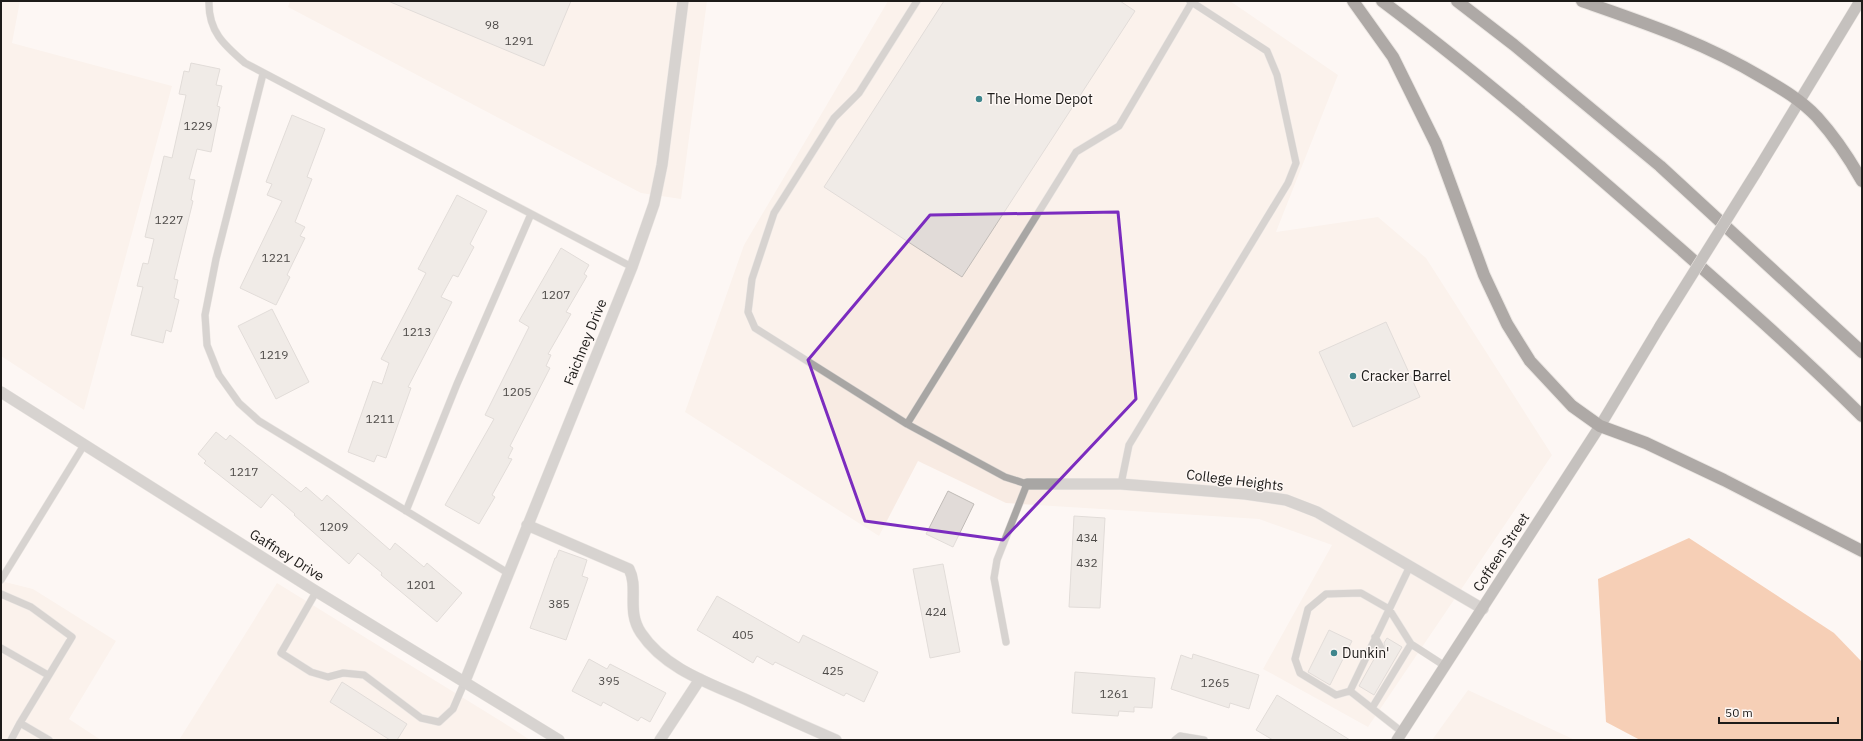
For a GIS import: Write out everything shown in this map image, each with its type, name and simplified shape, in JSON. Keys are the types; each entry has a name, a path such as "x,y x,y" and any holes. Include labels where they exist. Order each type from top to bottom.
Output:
{"highway":[{"path":"1353,1 1393,57 1436,144 1484,275 1507,324 1530,362 1572,406 1600,426 1646,443 1724,480 1862,551"},
{"path":"1382,1 1483,79 1594,173 1698,264 1862,416"},
{"path":"1457,1 1514,45 1660,166 1862,352"},
{"path":"1582,1 1683,38 1738,63 1791,94 1816,116 1844,150 1862,181"}],"main road":[{"name":"Coffeen Street","path":"1399,736 1483,609 1600,426 1860,1"}],"street":[{"name":"Faichney Drive","path":"465,681 632,267 654,204 662,165 683,1"},
{"name":"Gaffney Drive","path":"1,392 316,592 465,681 559,740"},
{"name":"College Heights","path":"1027,484 1121,484 1245,494 1286,500 1317,512 1483,609"},
{"path":"527,525 629,569 632,576 632,612 640,632 656,652 686,673 836,740"},
{"path":"660,740 700,679"}],"lane":[{"path":"209,1 208,13 212,25 224,44 245,63 263,74 632,267"},
{"path":"917,1 859,93 834,118 774,213 752,279 748,312 756,328 907,424 1005,477 1027,484 997,560 994,578 1006,642"},
{"path":"907,424 1076,152 1119,126 1142,90 1191,1 1268,51 1277,76 1296,163 1288,183 1129,445 1121,484"},
{"path":"263,74 216,258 205,315 206,345 219,375 239,403 260,421 508,573"},
{"path":"406,511 457,384 531,214"},
{"path":"1,580 84,445"},
{"path":"1410,566 1389,609 1376,637 1366,656 1350,691 1336,695 1300,673 1295,660 1308,609 1326,594 1361,593 1389,609 1411,644 1445,666"},
{"path":"316,592 281,653 311,672 328,677 343,673 364,675 422,718 439,722 453,709 465,681"},
{"path":"1,594 31,607 72,637 48,675 11,740"},
{"path":"1376,637 1381,648"},
{"path":"1372,708 1382,686 1411,644"},
{"path":"1,648 48,675"},
{"path":"1366,656 1371,665"},
{"path":"1350,691 1372,708 1399,736"},
{"path":"20,723 49,740"},
{"path":"1175,740 1180,736 1204,740"}],"highlighted area":[{"path":"1118,212 1136,399 1003,540 865,521 808,360 930,215"}],"shaded area":[{"path":"1,1 20,1 12,43 172,86 84,410 1,356"},
{"path":"290,1 707,1 681,199 641,193 288,7"},
{"path":"888,1 1230,1 1338,75 1276,232 1378,217 1426,258 1552,455 1368,727 1263,669 1332,545 1259,519 1006,503 918,461 879,536 685,412 744,245"},
{"path":"1689,538 1834,633 1862,662 1862,740 1640,740 1606,722 1598,579"},
{"path":"1,581 33,589 116,641 69,719 101,740 1,740"},
{"path":"277,583 504,723 530,740 179,740"},
{"path":"1468,690 1575,740 1432,740"}],"building":[{"path":"388,1 571,1 544,66"},
{"name":"The Home Depot","path":"944,1 1120,1 1135,11 962,277 824,187"},
{"path":"191,63 220,69 216,85 222,86 217,106 220,107 211,152 197,149 189,179 195,180 191,200 193,201 174,279 178,280 174,298 179,300 171,332 166,330 163,343 131,335 143,287 137,286 143,263 148,264 154,239 145,237 164,156 172,158 186,95 179,94 184,71 189,72"},
{"path":"292,115 325,129 307,177 312,179 295,222 305,227 300,236 305,238 287,275 290,277 276,305 240,288 282,201 267,195 272,184 266,182"},
{"path":"457,195 487,211 470,244 474,247 458,277 453,275 441,297 452,302 408,387 411,388 386,458 377,455 374,462 348,452 373,381 382,384 389,363 381,359 426,273 418,269"},
{"path":"561,248 589,265 584,274 587,276 566,312 571,314 548,354 551,355 546,366 550,368 510,446 513,448 508,458 512,459 492,495 495,497 479,524 445,505 494,419 485,415 529,327 519,321"},
{"path":"272,309 309,382 276,399 238,326"},
{"path":"1386,322 1420,397 1353,427 1319,352"},
{"path":"216,432 226,440 230,435 301,492 306,487 322,501 327,495 390,550 395,543 424,567 427,563 462,593 437,622 381,575 382,573 358,553 349,564 272,494 261,508 204,463 206,461 198,454"},
{"path":"948,491 974,504 953,547 926,534"},
{"path":"1074,516 1105,518 1100,608 1069,607"},
{"path":"559,550 587,560 582,576 588,578 566,640 530,628"},
{"path":"943,564 960,652 930,658 913,569"},
{"path":"717,596 799,643 803,635 878,672 864,702 846,693 844,696 775,662 773,665 757,656 753,663 697,630"},
{"path":"1329,630 1352,641 1330,685 1308,672"},
{"path":"1387,638 1402,647 1374,695 1359,686 1378,652 1383,653 1385,650 1384,643"},
{"path":"1193,654 1259,675 1249,709 1230,703 1229,708 1171,689 1181,655 1192,659"},
{"path":"589,659 607,669 610,664 666,693 650,722 641,717 638,721 603,702 601,706 572,691"},
{"path":"1075,672 1155,678 1152,708 1134,707 1134,712 1119,711 1118,716 1072,713"},
{"path":"342,682 407,724 397,740 390,740 330,702"},
{"path":"1277,695 1350,740 1273,740 1256,730"}],"place":[{"name":"The Home Depot","path":"979,99"},
{"name":"Cracker Barrel","path":"1353,376"},
{"name":"Dunkin'","path":"1334,653"}]}
